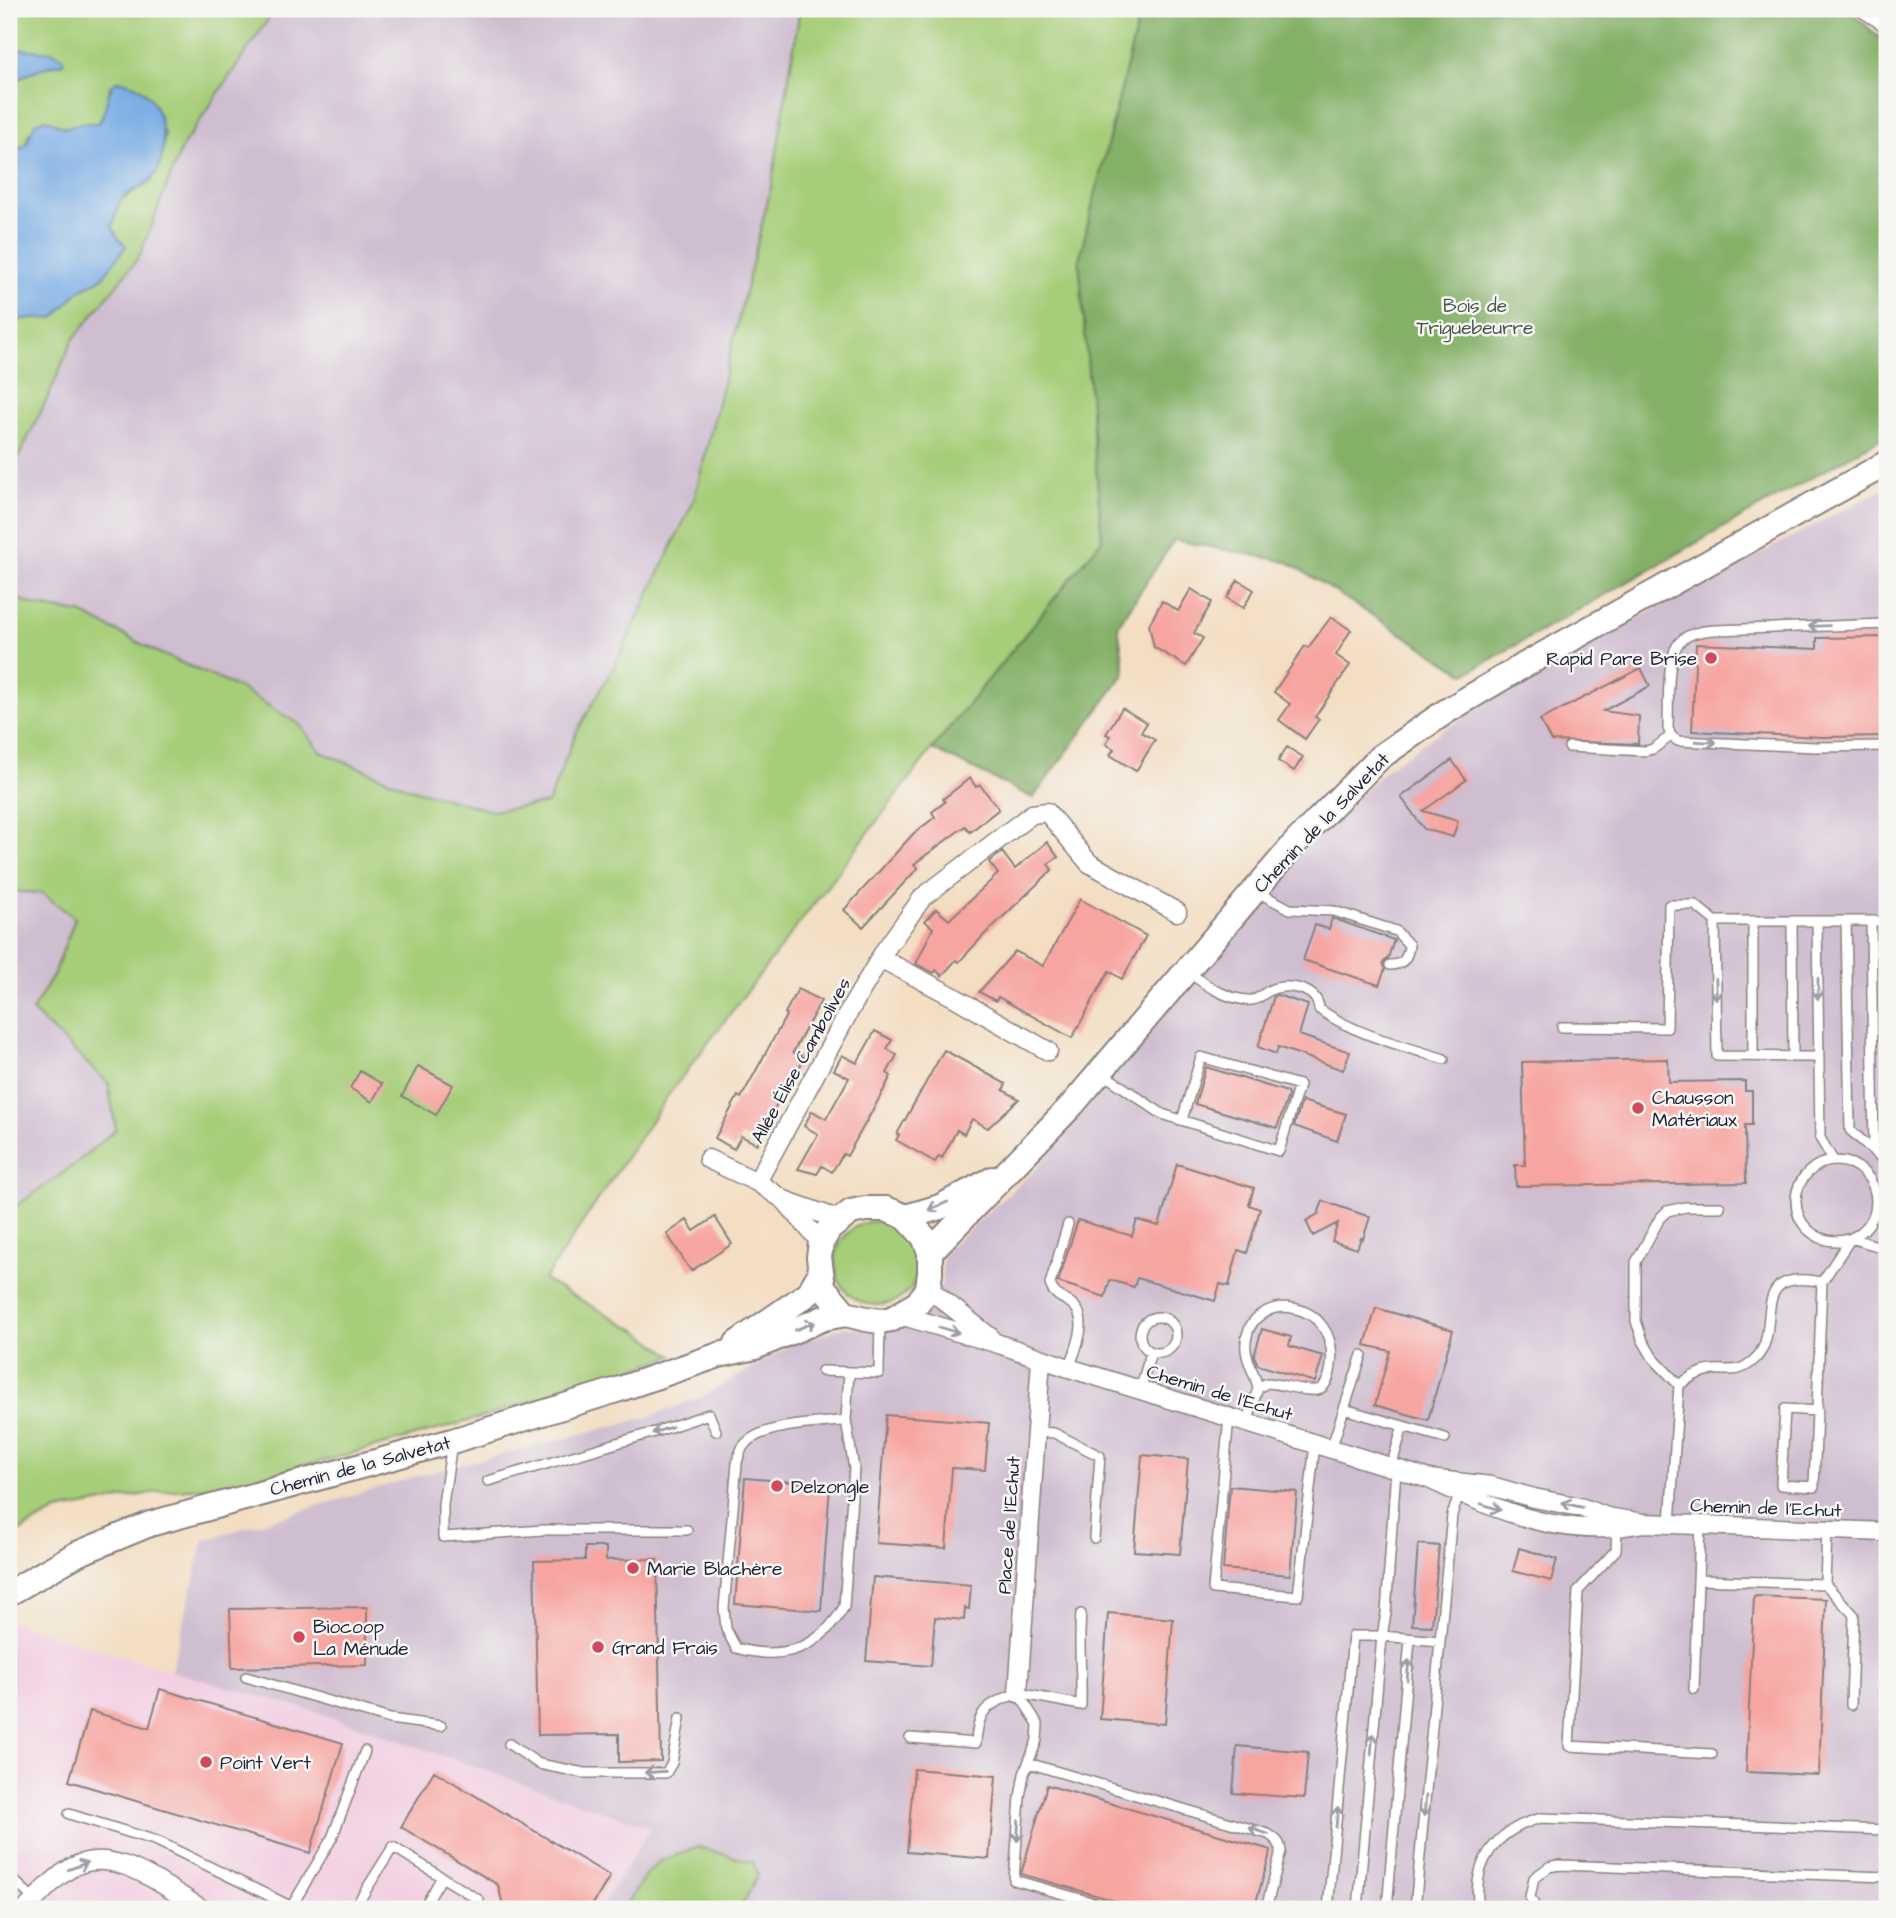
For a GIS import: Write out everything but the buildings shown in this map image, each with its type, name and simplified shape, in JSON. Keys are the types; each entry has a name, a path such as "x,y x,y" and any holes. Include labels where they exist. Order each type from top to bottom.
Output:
{"main road":[{"name":"Chemin de la Salvetat","path":"930,1252 1013,1169 1100,1072 1296,842 1380,757 1444,712 1521,667 1887,463"},
{"name":"Chemin de la Salvetat","path":"840,1220 850,1212 865,1209 886,1209 906,1217 940,1207 1013,1169"},
{"path":"890,1318 918,1303 928,1288 930,1252 924,1237 906,1217"},
{"path":"840,1220 829,1229 821,1243 819,1256 823,1287 846,1314"},
{"name":"Chemin de la Salvetat","path":"719,1355 809,1293 821,1272"},
{"name":"Chemin de la Salvetat","path":"9,1593 77,1554 150,1524 452,1441 719,1355 755,1347 824,1318 846,1314 890,1318"}],"street":[{"path":"1865,9 1887,23"},
{"name":"Allée Élise Cambolives","path":"757,1182 850,1008 880,958 923,897 1032,814 1047,812 1089,863 1177,912"},
{"path":"880,958 1048,1051"},
{"path":"708,1159 757,1182 784,1200 840,1220"},
{"path":"784,1200 821,1243"},
{"name":"Chemin de l'Echut","path":"928,1288 999,1343"},
{"name":"Chemin de l'Echut","path":"890,1318 999,1343 1069,1368 1429,1479 1483,1505 1579,1528 1643,1523"},
{"name":"Place de l'Echut","path":"1018,1693 1041,1359"},
{"name":"Chemin de l'Echut","path":"1429,1479 1491,1486 1580,1507 1607,1517 1643,1523 1887,1532"},
{"path":"30,1905 67,1870 88,1862 108,1860 131,1868 201,1909"}],"lane":[{"path":"1887,624 1715,630 1683,639 1676,646 1672,659 1668,728 1671,737 1678,741 1887,746"},
{"path":"1569,747 1645,751 1671,737"},
{"path":"1254,890 1290,909 1334,911 1396,931 1409,945 1408,955 1397,965 1390,965"},
{"path":"1562,1027 1667,1028 1669,905 1695,905 1715,920 1887,921"},
{"path":"1715,920 1717,1056 1818,1058"},
{"path":"1753,920 1753,1056"},
{"path":"1792,920 1794,1057"},
{"path":"1817,921 1820,1138 1833,1160"},
{"path":"1846,921 1850,1130 1887,1163"},
{"path":"1871,921 1874,1152"},
{"path":"1186,971 1213,990 1247,1000 1260,998 1273,988 1301,989 1313,993 1319,1009 1337,1021 1364,1033 1444,1059"},
{"path":"1100,1072 1162,1114 1279,1151 1299,1085 1201,1057 1182,1120"},
{"path":"1818,1412 1785,1409 1781,1485 1814,1487 1818,1412 1822,1282 1851,1238 1869,1225 1874,1214 1876,1192 1865,1172 1845,1161 1822,1163 1804,1176 1796,1198 1797,1209 1808,1229 1828,1240 1851,1238 1887,1249"},
{"path":"1670,1524 1679,1385 1653,1358 1636,1321 1636,1262 1667,1211 1686,1207 1720,1207"},
{"path":"1068,1224 1050,1283 1055,1294 1076,1306 1080,1315 1080,1333 1069,1368"},
{"path":"1679,1385 1693,1374 1714,1370 1735,1371 1755,1359 1767,1341 1770,1300 1780,1286 1788,1281 1803,1279 1822,1282"},
{"path":"1247,1423 1258,1388 1245,1344 1254,1321 1261,1314 1277,1307 1297,1309 1319,1319 1327,1332 1331,1350 1332,1363 1326,1383 1320,1389 1311,1391 1280,1383 1267,1383 1258,1388"},
{"path":"822,1370 878,1373 890,1318"},
{"path":"1153,1318 1167,1319 1175,1330 1174,1344 1163,1353 1152,1352 1143,1347 1140,1340 1142,1326 1153,1318"},
{"path":"1140,1390 1152,1352"},
{"path":"1229,1417 1213,1589 1298,1595 1323,1446 1345,1409 1362,1355"},
{"path":"846,1420 782,1427 754,1438 742,1448 737,1463 724,1608 726,1629 736,1648 771,1654 795,1650 824,1632 844,1607 855,1469 846,1420 849,1372"},
{"path":"1345,1409 1445,1438"},
{"path":"488,1481 709,1414 716,1431"},
{"path":"1358,1909 1386,1613 1393,1468 1403,1426"},
{"path":"1036,1432 1054,1433 1100,1456 1094,1538"},
{"path":"452,1441 443,1504 443,1536 543,1530 687,1530"},
{"path":"1415,1909 1452,1515 1460,1493"},
{"path":"1694,1689 1700,1526"},
{"path":"1617,1527 1616,1549 1578,1591 1569,1746 1712,1754"},
{"path":"1825,1584 1827,1530"},
{"path":"1698,1580 1825,1584 1854,1615 1851,1706"},
{"path":"910,1738 976,1742 978,1720 994,1702 1018,1693 1081,1706 1083,1672 1078,1646 1081,1614"},
{"path":"1328,1909 1353,1636 1440,1641"},
{"path":"1387,1909 1410,1639"},
{"path":"246,1677 390,1719 441,1726"},
{"path":"1018,1693 1038,1724 1037,1740 1020,1797 1014,1880 1115,1909"},
{"path":"509,1744 539,1764 584,1773 666,1773 672,1763 680,1718"},
{"path":"69,1814 157,1841 291,1908 332,1838 365,1752"},
{"path":"1028,1763 1268,1834 1276,1839 1281,1852 1266,1909"},
{"path":"1479,1909 1478,1881 1489,1852 1511,1829 1541,1818 1887,1830"},
{"path":"354,1909 393,1847 479,1900 474,1909"},
{"path":"1536,1909 1530,1897 1534,1878 1549,1867 1559,1866 1887,1877"},
{"path":"9,1876 30,1905"},
{"path":"423,1909 442,1877"}],"shaded area":[{"path":"9,9 1001,9 913,459 241,1118 638,1331 493,1386 9,1336"},
{"path":"1887,487 1887,1909 599,1909 651,1828 323,1714 171,1671 204,1540 421,1475 648,1417 704,1396 794,1343 845,1327 879,1330 907,1328 930,1310 942,1284 943,1253 1035,1170 1275,876 1390,766 1488,700 1539,670"},
{"path":"9,1621 323,1714 651,1828 599,1909 9,1909"}],"green space":[{"path":"9,9 275,9 182,147 139,257 72,341 15,464 9,467 9,320 15,324 22,319 54,318 78,292 103,277 126,246 112,226 121,200 151,181 162,154 165,133 110,86 107,105 99,123 82,123 65,128 56,123 29,133 26,145 9,152 9,85 34,71 62,63 25,50 9,48"},
{"path":"800,9 1141,9 1079,260 1102,540 932,749 669,1094 544,1280 638,1331 673,1356 480,1418 335,1458 223,1486 157,1492 57,1511 9,1537 9,1211 74,1165 116,1129 108,1083 32,1011 54,974 75,918 42,893 9,891 9,595 36,606 81,613 157,652 239,688 299,724 321,752 409,788 492,811 548,803 576,733 616,663 694,500 772,183"},
{"name":"Bois de Triguebeurre","path":"1141,9 1847,9 1887,44 1887,435 1465,674 1288,562 1174,540 1118,626 1125,673 1033,798 932,749 1102,540 1079,260"},
{"path":"869,1221 885,1221 901,1228 912,1239 919,1255 916,1279 907,1293 885,1305 869,1305 853,1298 842,1287 835,1271 835,1255 842,1239 853,1228"},
{"path":"698,1847 753,1862 758,1875 740,1909 624,1909 645,1875 660,1861"}],"water":[{"path":"9,48 53,52 63,57 63,63 34,71 9,85"},
{"path":"116,81 137,86 146,93 157,110 163,143 155,175 119,203 112,226 126,246 103,277 78,292 54,318 22,319 14,325 9,320 9,152 26,145 35,123 46,119 65,128 82,123 99,123 112,85"}],"place":[{"name":"Rapid Pare Brise","path":"1711,658"},
{"name":"Chausson Matériaux","path":"1638,1108"},
{"name":"Delzongle","path":"777,1486"},
{"name":"Marie Blachère","path":"633,1568"},
{"name":"Biocoop La Ménude","path":"299,1637"},
{"name":"Grand Frais","path":"598,1647"},
{"name":"Point Vert","path":"206,1762"}]}
